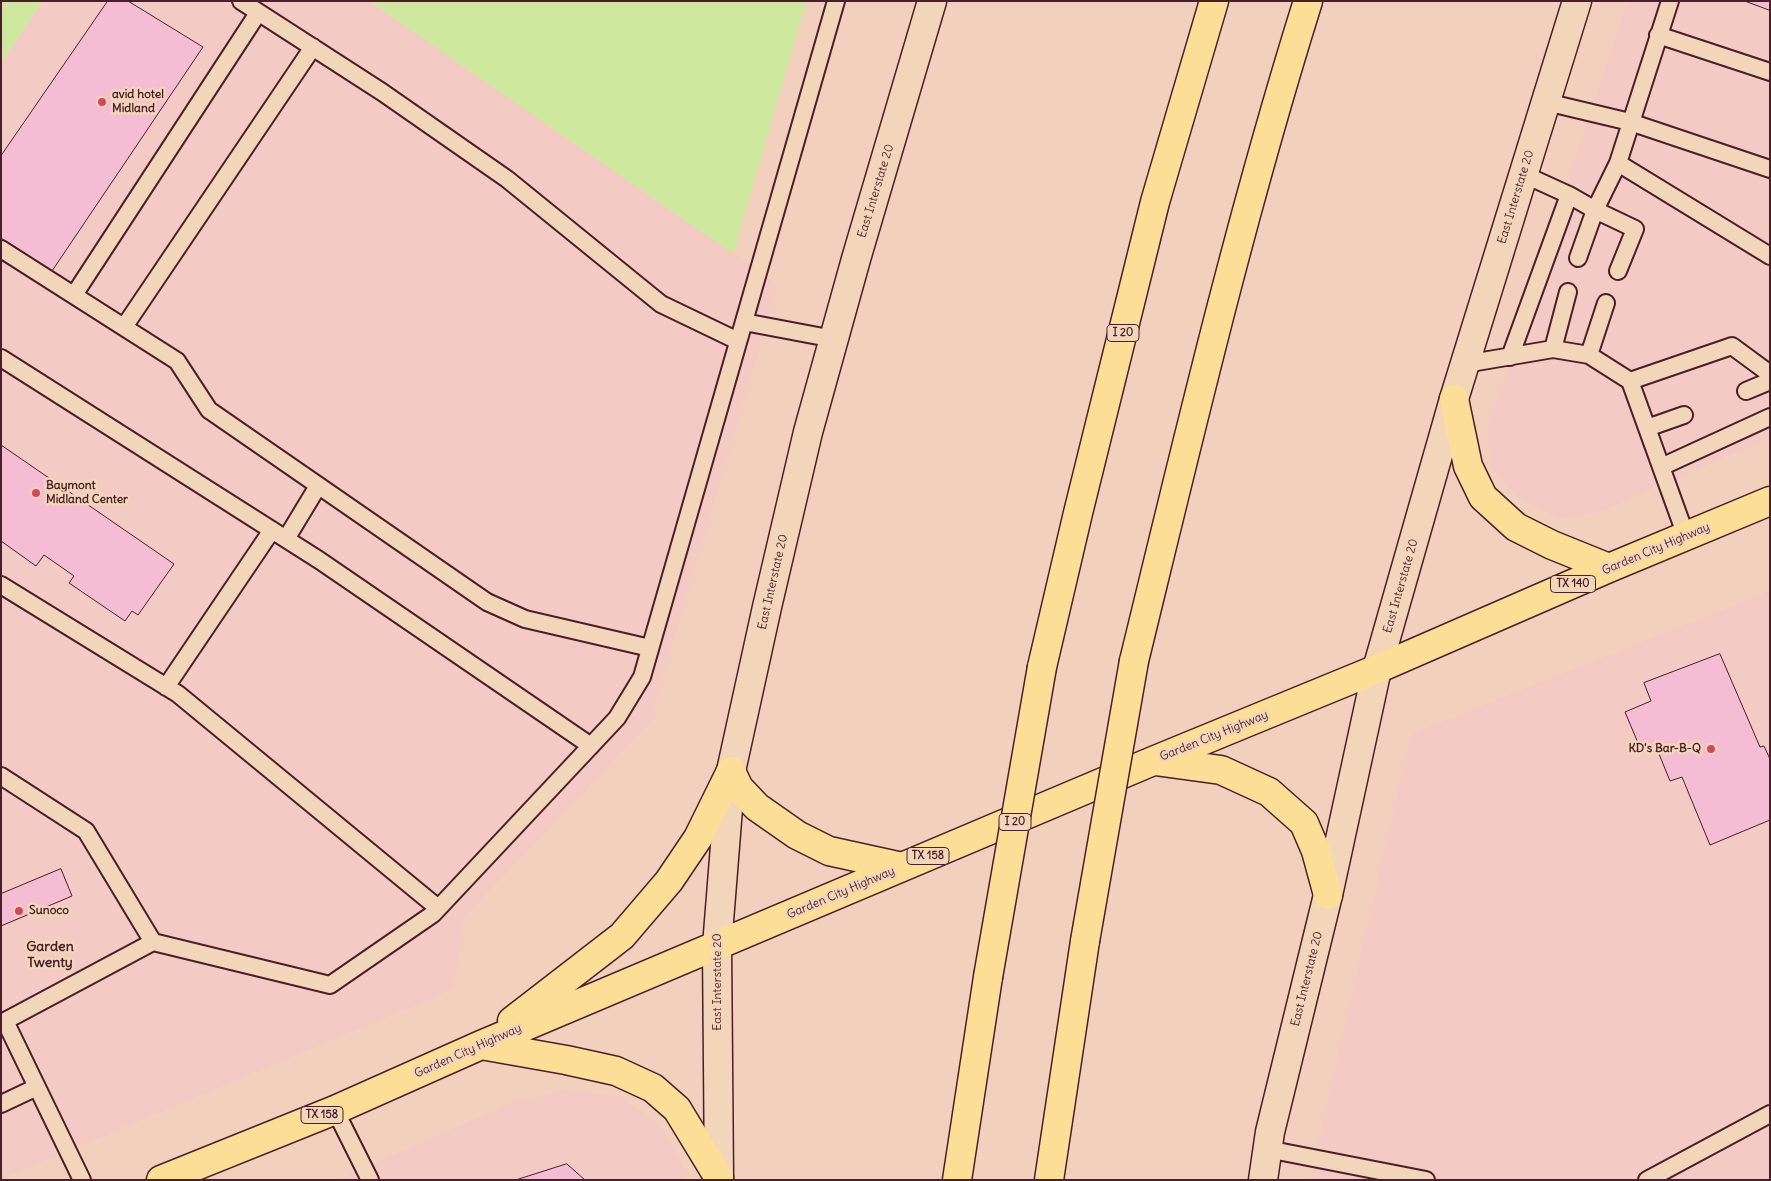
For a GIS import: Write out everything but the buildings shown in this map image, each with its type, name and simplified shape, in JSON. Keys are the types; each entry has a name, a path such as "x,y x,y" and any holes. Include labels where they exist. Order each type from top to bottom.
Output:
{"main road":[{"name":"East Interstate 20","path":"719,1179 717,946 731,771 799,470 834,339 932,1"},
{"name":"I 20","path":"957,1180 988,977 1042,667 1155,202 1214,1"},
{"path":"1049,1180 1085,941 1134,661 1238,241 1276,103 1308,1"},
{"name":"East Interstate 20","path":"1263,1180 1267,1149 1328,895 1377,669 1454,399 1577,1"},
{"path":"1454,399 1468,466 1483,497 1516,527 1552,545 1609,568"},
{"name":"Garden City Highway","path":"161,1180 335,1110 481,1045 1153,760 1377,669 1609,568 1770,501"},
{"path":"1153,760 1221,770 1269,792 1304,823 1316,851 1328,895"},
{"path":"731,771 739,788 757,807 797,835 829,851 902,867"},
{"path":"481,1045 622,936 670,881 698,838 731,771"},
{"path":"481,1045 616,1071 653,1088 677,1109 719,1179"}],"lane":[{"path":"241,1 382,92 508,179 661,304 738,341"},
{"path":"82,1180 3,1017 153,942 330,985 433,914 617,718 642,677 836,1"},
{"path":"1578,258 1595,210 1618,163 1670,1"},
{"path":"74,295 258,12"},
{"path":"1658,35 1770,72"},
{"path":"124,327 313,47"},
{"path":"1546,102 1630,122 1770,170"},
{"path":"1618,163 1770,256"},
{"path":"1523,174 1635,229 1618,271"},
{"path":"1510,357 1569,195"},
{"path":"1,249 177,361 208,410 487,602 525,619 650,648"},
{"path":"1553,349 1568,292"},
{"path":"1589,355 1606,303"},
{"path":"744,322 834,339"},
{"path":"1630,381 1732,346 1770,374"},
{"path":"1465,364 1553,349 1589,355 1630,381 1686,536"},
{"path":"1,358 319,560 590,746"},
{"path":"1746,391 1770,381"},
{"path":"1646,428 1684,415"},
{"path":"1660,467 1770,417"},
{"path":"286,539 318,486"},
{"path":"166,687 272,530"},
{"path":"1,585 178,694 438,908"},
{"path":"1,776 86,831 153,942"},
{"path":"1,1104 37,1087"},
{"path":"335,1110 370,1180"},
{"path":"1647,1180 1770,1114"},
{"path":"1267,1149 1426,1180"}],"shaded area":[{"path":"43,1 369,1 778,285 649,724 464,917 454,989 1,1179 1,63"},
{"path":"1627,1 1770,1 1770,438 1596,513 1558,518 1519,498 1491,467 1487,430"},
{"path":"1770,591 1770,1180 1310,1180 1411,734"},
{"path":"561,1090 620,1096 662,1127 684,1168 685,1180 336,1180 516,1101"}],"green space":[{"path":"1,1 43,1 1,63"},
{"path":"369,1 807,1 733,254"}],"place":[{"name":"avid hotel Midland","path":"102,102"},
{"name":"Baymont Midland Center","path":"36,493"},
{"name":"KD's Bar-B-Q","path":"1711,749"},
{"name":"Sunoco","path":"19,911"}],"district":[{"name":"Garden Twenty","path":"50,956"}]}
